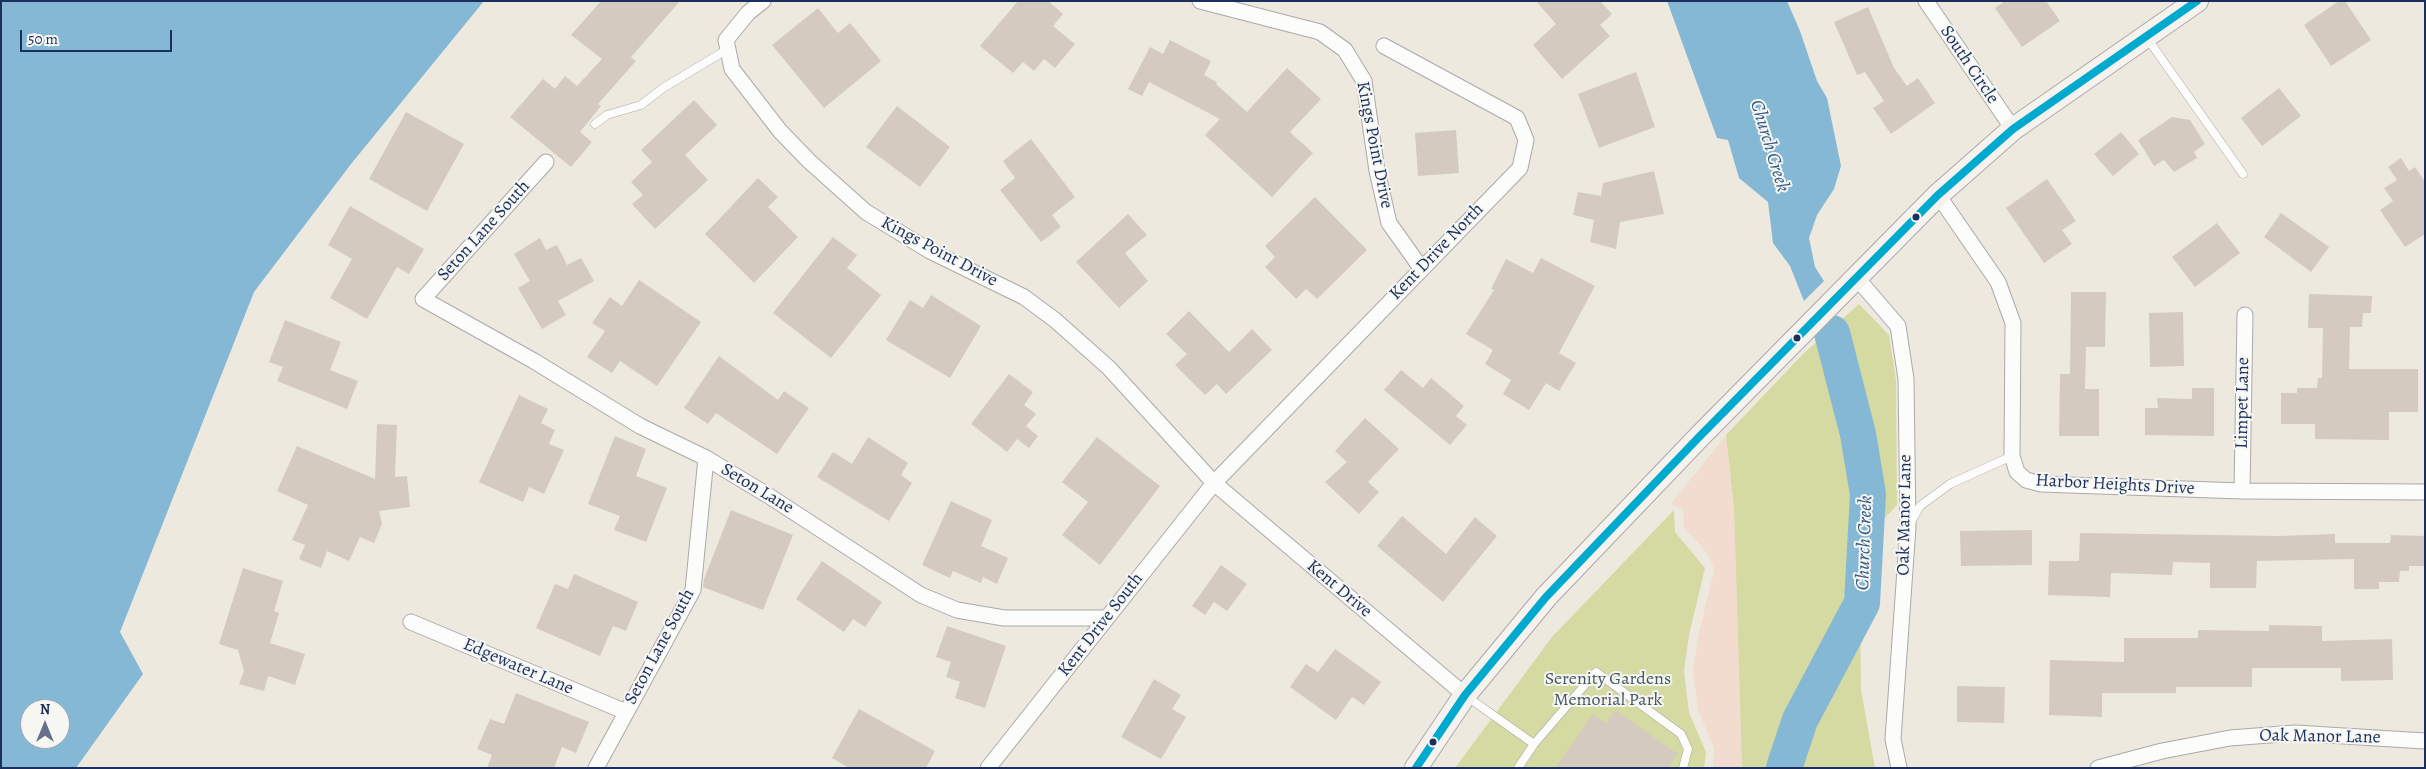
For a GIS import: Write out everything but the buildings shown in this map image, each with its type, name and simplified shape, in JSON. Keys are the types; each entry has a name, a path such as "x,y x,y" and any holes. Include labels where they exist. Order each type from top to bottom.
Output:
{"street":[{"path":"728,49 726,40 748,13 763,1"},
{"name":"Kings Point Drive","path":"1200,1 1320,32 1345,50 1364,81 1377,172 1389,223 1421,268"},
{"name":"South Circle","path":"1926,1 2013,129"},
{"path":"1416,768 1465,695 1546,597 1938,195 2013,129 2197,1"},
{"name":"Kent Drive North","path":"1214,483 1520,168 1526,140 1517,118 1384,46"},
{"name":"Kings Point Drive","path":"728,49 732,69 780,131 840,190 866,212 930,251 1024,297 1055,320 1109,368 1214,483"},
{"name":"Seton Lane South","path":"423,300 546,162"},
{"name":"Harbor Heights Drive","path":"1938,195 1998,282 2013,323 2012,456 2017,472 2026,480 2041,484 2242,492 2425,492"},
{"name":"Oak Manor Lane","path":"1856,277 1898,326 1906,379 1908,527 1893,739 1898,768"},
{"name":"Seton Lane","path":"423,300 534,362 640,426 706,458 769,496 921,595 957,610 1004,618 1068,620 1106,618"},
{"name":"Limpet Lane","path":"2242,492 2245,315"},
{"name":"Seton Lane South","path":"596,768 693,590 706,458"},
{"name":"Kent Drive South","path":"988,768 1214,483"},
{"name":"Kent Drive","path":"1214,483 1465,695"},
{"name":"Edgewater Lane","path":"411,622 626,712"},
{"name":"Oak Manor Lane","path":"2098,768 2162,750 2230,738 2295,733 2425,741"}],"lane":[{"path":"2146,37 2244,174"},
{"path":"595,124 607,115 641,105 669,84 728,49"},
{"path":"1908,527 1920,506 1950,484 2012,456"},
{"path":"1518,768 1534,744 1596,672 1681,734 1688,749 1683,768"},
{"path":"1465,695 1534,744"}],"shaded area":[{"path":"1726,435 1734,509 1742,768 1713,768 1714,748 1698,710 1693,671 1698,637 1714,570 1712,562 1703,548 1684,528 1683,510 1671,504"}],"green space":[{"path":"1859,304 1889,335 1896,380 1897,505 1870,534 1860,610 1861,690 1875,768 1742,768 1734,509 1726,435 1803,354"},
{"name":"Serenity Gardens Memorial Park","path":"1674,510 1675,532 1705,568 1689,635 1684,671 1689,713 1706,752 1704,768 1455,768 1552,637"}],"water":[{"path":"1,1 484,1 351,164 254,292 120,632 143,674 76,768 1,768"},
{"path":"1667,1 1787,1 1800,31 1817,81 1827,98 1841,166 1834,189 1817,215 1809,238 1815,267 1824,281 1804,301 1790,266 1773,243 1768,202 1739,178 1728,140 1717,138"}],"waterway":[{"name":"Church Creek","path":"1784,768 1800,720 1862,603 1868,494 1858,434 1832,333"}],"transit line":[{"path":"1416,768 1465,695 1546,597 1699,437 1938,195 2013,129 2197,1"}]}
